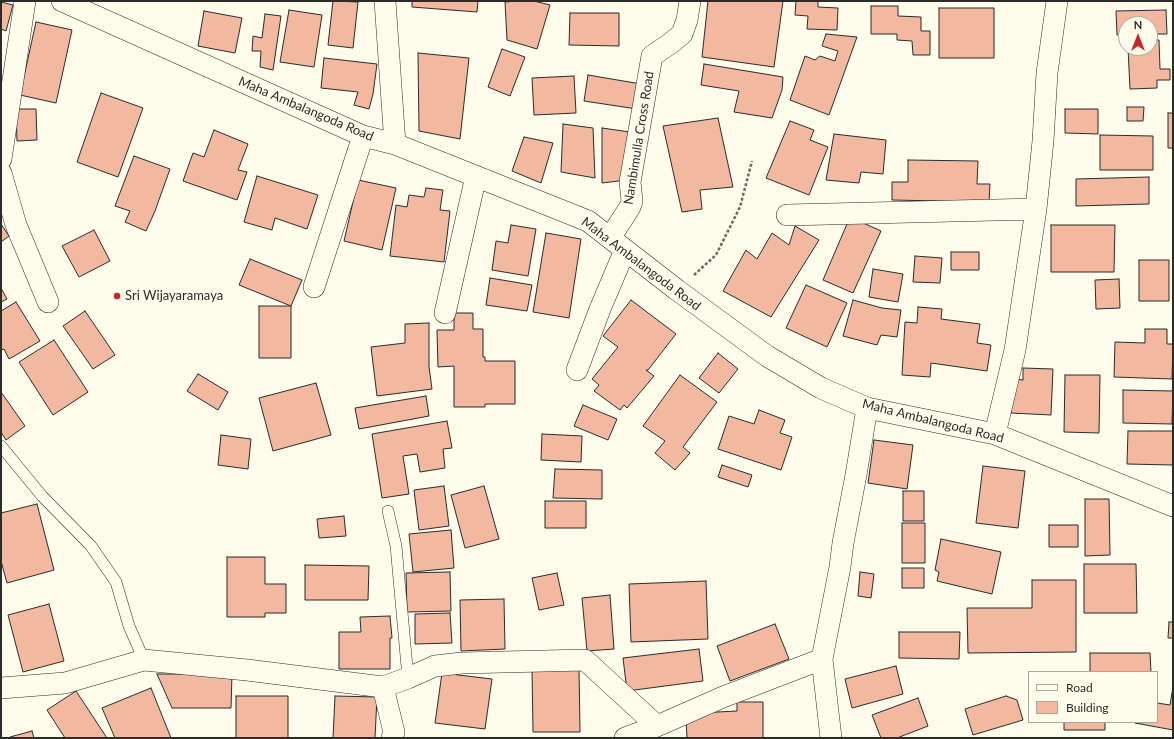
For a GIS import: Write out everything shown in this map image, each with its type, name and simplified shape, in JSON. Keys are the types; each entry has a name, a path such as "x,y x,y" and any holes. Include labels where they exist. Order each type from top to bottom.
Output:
{"street":[{"path":"1,159 25,1"},
{"name":"Maha Ambalangoda Road","path":"62,1 363,136 395,144 588,220 677,290 767,356 821,388 868,408 995,434 1173,506"},
{"path":"385,1 395,144"},
{"name":"Nambimulla Cross Road","path":"577,370 600,309 618,244 632,201 630,182 652,56 682,34 687,20 690,1"},
{"path":"995,434 1015,350 1036,209 1044,141 1047,74 1057,1"},
{"path":"314,286 363,136"},
{"path":"1,173 16,225 48,302"},
{"path":"445,313 476,176"},
{"path":"787,215 1036,209"},
{"path":"831,738 822,658 840,567 843,543 868,408"},
{"path":"625,738 822,658"},
{"path":"1,688 65,683 144,660 247,670 383,687 435,666 462,663 585,660 657,726"},
{"path":"383,687 394,732 392,738"}],"lane":[{"path":"1,446 42,496 91,546 116,582 129,626 144,660"},
{"path":"388,511 396,546 408,678"}],"path":[{"path":"677,290 716,255 740,208 752,161"}],"building":[{"path":"333,1 358,2 353,48 328,45"},
{"path":"412,1 478,1 477,12 412,7"},
{"path":"534,1 550,5 537,49 507,40 505,2"},
{"path":"708,1 783,1 774,67 702,57"},
{"path":"796,1 818,1 818,7 838,8 837,30 807,29 808,16 795,15"},
{"path":"1,2 13,5 6,31 1,29"},
{"path":"871,6 898,6 898,16 921,17 921,31 930,31 930,55 913,55 912,41 897,40 897,34 871,34"},
{"path":"939,8 994,8 994,58 939,58"},
{"path":"289,10 322,15 314,67 280,62"},
{"path":"1166,10 1167,34 1158,34 1158,16 1118,16 1117,35 1116,11"},
{"path":"204,11 242,18 235,53 198,46"},
{"path":"570,13 619,13 619,46 569,45"},
{"path":"265,14 281,16 273,70 260,67 261,51 252,51 253,36 262,38"},
{"path":"36,22 72,30 56,103 20,95"},
{"path":"826,34 857,37 829,115 790,100 805,56 815,60 820,56 835,61 838,51 822,46"},
{"path":"1159,40 1160,69 1170,69 1170,80 1157,80 1157,88 1130,89 1128,56 1158,56"},
{"path":"502,49 525,57 510,96 488,87"},
{"path":"418,53 469,58 460,139 419,131"},
{"path":"324,58 377,64 373,94 369,109 354,105 358,92 321,88"},
{"path":"704,64 783,77 782,90 772,118 734,112 739,91 701,85"},
{"path":"588,75 641,84 637,109 584,101"},
{"path":"574,76 576,113 534,115 532,78"},
{"path":"101,93 143,108 118,177 77,162"},
{"path":"1127,107 1144,107 1143,121 1127,121"},
{"path":"16,109 36,109 37,140 17,141"},
{"path":"1065,109 1098,109 1098,134 1065,133"},
{"path":"1168,113 1173,113 1173,148 1168,148"},
{"path":"718,118 733,187 700,190 702,209 682,212 663,126"},
{"path":"790,121 814,130 810,140 828,147 809,195 766,178"},
{"path":"563,124 593,128 595,178 561,172"},
{"path":"602,128 630,132 627,180 602,183"},
{"path":"214,130 248,144 238,170 247,172 237,200 183,181 193,153 204,157"},
{"path":"834,134 886,140 883,174 861,172 859,183 826,180"},
{"path":"1100,135 1153,136 1153,170 1100,170"},
{"path":"524,137 553,143 541,183 512,171"},
{"path":"134,156 170,169 146,231 125,222 130,211 115,206"},
{"path":"908,160 978,161 977,184 990,184 989,202 892,200 892,182 908,182"},
{"path":"257,176 318,195 307,229 275,218 272,230 244,222"},
{"path":"1149,177 1149,204 1076,206 1076,179"},
{"path":"358,180 396,188 382,250 344,241"},
{"path":"426,188 443,190 440,210 450,211 444,262 390,256 396,205 407,207 409,195 424,197"},
{"path":"850,217 881,231 853,293 823,280"},
{"path":"1,224 9,236 1,242"},
{"path":"511,225 536,229 528,276 492,270 496,241 508,243"},
{"path":"1051,225 1115,225 1114,272 1051,272"},
{"path":"795,226 819,240 771,317 723,291 746,250 757,259 772,233 789,245"},
{"path":"94,230 110,261 79,277 62,246"},
{"path":"546,233 581,239 569,318 533,312"},
{"path":"951,252 979,252 979,270 951,270"},
{"path":"915,256 942,258 940,283 913,282"},
{"path":"250,259 302,280 291,306 239,285"},
{"path":"1139,260 1169,260 1169,301 1139,301"},
{"path":"873,269 903,274 898,302 869,297"},
{"path":"490,278 532,285 527,311 486,305"},
{"path":"1119,279 1120,308 1096,309 1095,280"},
{"path":"806,285 847,303 827,347 786,328"},
{"path":"1,288 7,299 1,302"},
{"path":"631,300 676,334 648,370 646,370 654,376 627,408 624,405 620,410 594,391 599,385 592,379 618,347 603,336"},
{"path":"853,300 882,308 901,310 897,337 881,335 877,345 843,336"},
{"path":"16,302 40,341 9,359 4,349 1,350 1,311"},
{"path":"259,306 291,306 291,358 259,358"},
{"path":"918,307 942,309 941,319 980,324 977,343 991,345 987,371 931,363 930,377 902,375 905,322 917,323"},
{"path":"85,311 115,355 93,369 63,326"},
{"path":"454,313 473,313 473,329 483,329 483,357 485,357 485,361 515,361 515,404 485,404 485,407 454,407 454,366 438,367 437,330 454,330"},
{"path":"429,323 429,367 432,389 377,396 371,347 405,343 405,324"},
{"path":"1145,329 1167,329 1167,344 1173,344 1172,379 1114,377 1115,342 1145,343"},
{"path":"54,340 88,392 53,415 19,362"},
{"path":"718,353 738,369 719,393 699,378"},
{"path":"1023,368 1053,369 1051,415 1011,413 1014,379 1023,380"},
{"path":"198,374 228,392 218,410 187,391"},
{"path":"680,375 717,402 683,447 690,453 675,470 655,453 665,441 643,426"},
{"path":"1065,375 1100,375 1099,433 1064,432"},
{"path":"316,383 331,435 273,451 259,398"},
{"path":"1123,390 1173,391 1172,424 1123,423"},
{"path":"1,392 25,426 6,440 1,432"},
{"path":"426,396 429,416 359,429 355,408"},
{"path":"583,405 617,419 608,440 574,426"},
{"path":"759,410 785,420 780,433 792,437 781,470 718,449 729,416 754,424"},
{"path":"447,421 452,448 443,449 445,468 420,472 417,454 403,456 409,494 382,498 372,434"},
{"path":"1128,431 1173,431 1173,465 1127,464"},
{"path":"542,434 582,436 581,462 541,460"},
{"path":"221,435 251,439 248,469 218,465"},
{"path":"874,440 913,445 907,489 868,483"},
{"path":"722,465 752,475 748,487 718,477"},
{"path":"983,466 1025,471 1018,528 976,523"},
{"path":"555,469 602,470 602,499 553,498"},
{"path":"444,486 449,526 419,530 414,490"},
{"path":"484,486 499,539 465,548 451,495"},
{"path":"903,491 924,491 924,521 903,521"},
{"path":"1085,499 1109,499 1110,555 1085,556"},
{"path":"545,501 586,501 586,528 545,528"},
{"path":"37,504 54,570 7,583 1,561 1,513"},
{"path":"344,516 346,536 319,538 317,519"},
{"path":"902,523 925,523 925,563 902,563"},
{"path":"1049,525 1078,525 1078,547 1049,547"},
{"path":"451,530 454,568 413,572 409,534"},
{"path":"941,539 1001,552 992,594 937,581 939,572 935,570"},
{"path":"227,557 265,557 265,584 286,584 286,613 265,613 265,617 227,617"},
{"path":"1084,564 1136,564 1137,613 1084,613"},
{"path":"305,565 369,566 368,600 305,600"},
{"path":"902,568 924,568 924,588 902,588"},
{"path":"450,572 451,611 407,612 406,573"},
{"path":"860,572 874,574 871,598 858,596"},
{"path":"557,573 564,605 539,610 532,578"},
{"path":"1032,580 1076,580 1076,652 968,653 967,608 1032,608"},
{"path":"706,581 708,639 631,642 629,584"},
{"path":"610,595 614,649 587,651 582,598"},
{"path":"504,599 505,649 461,651 460,600"},
{"path":"49,604 64,661 23,672 8,615"},
{"path":"450,613 452,643 415,644 415,614"},
{"path":"390,616 392,638 390,638 390,669 339,669 339,632 361,632 360,617"},
{"path":"1169,622 1173,622 1173,638 1168,638"},
{"path":"775,624 789,659 730,681 717,646"},
{"path":"899,632 960,632 959,659 899,658"},
{"path":"699,649 703,681 627,691 623,658"},
{"path":"1090,653 1150,653 1151,671 1090,671"},
{"path":"896,666 903,694 852,708 845,679"},
{"path":"532,668 579,668 580,732 533,732"},
{"path":"442,673 492,679 485,729 435,723"},
{"path":"157,674 232,674 231,708 172,708"},
{"path":"1173,687 1173,730 1135,723 1158,723 1158,703 1170,705"},
{"path":"151,688 171,738 115,738 102,708"},
{"path":"76,691 107,738 65,738 47,710"},
{"path":"236,696 288,696 288,738 236,738"},
{"path":"335,696 377,697 375,738 333,738"},
{"path":"1006,696 1017,700 1023,720 973,735 965,709"},
{"path":"918,698 928,726 897,738 881,738 872,715"},
{"path":"737,702 763,702 763,738 687,738 686,720 698,713 737,711"},
{"path":"1064,723 1105,723 1105,730 1064,730"},
{"path":"32,731 34,738 10,738 10,737"}],"place":[{"name":"Sri Wijayaramaya","path":"117,296"}]}
